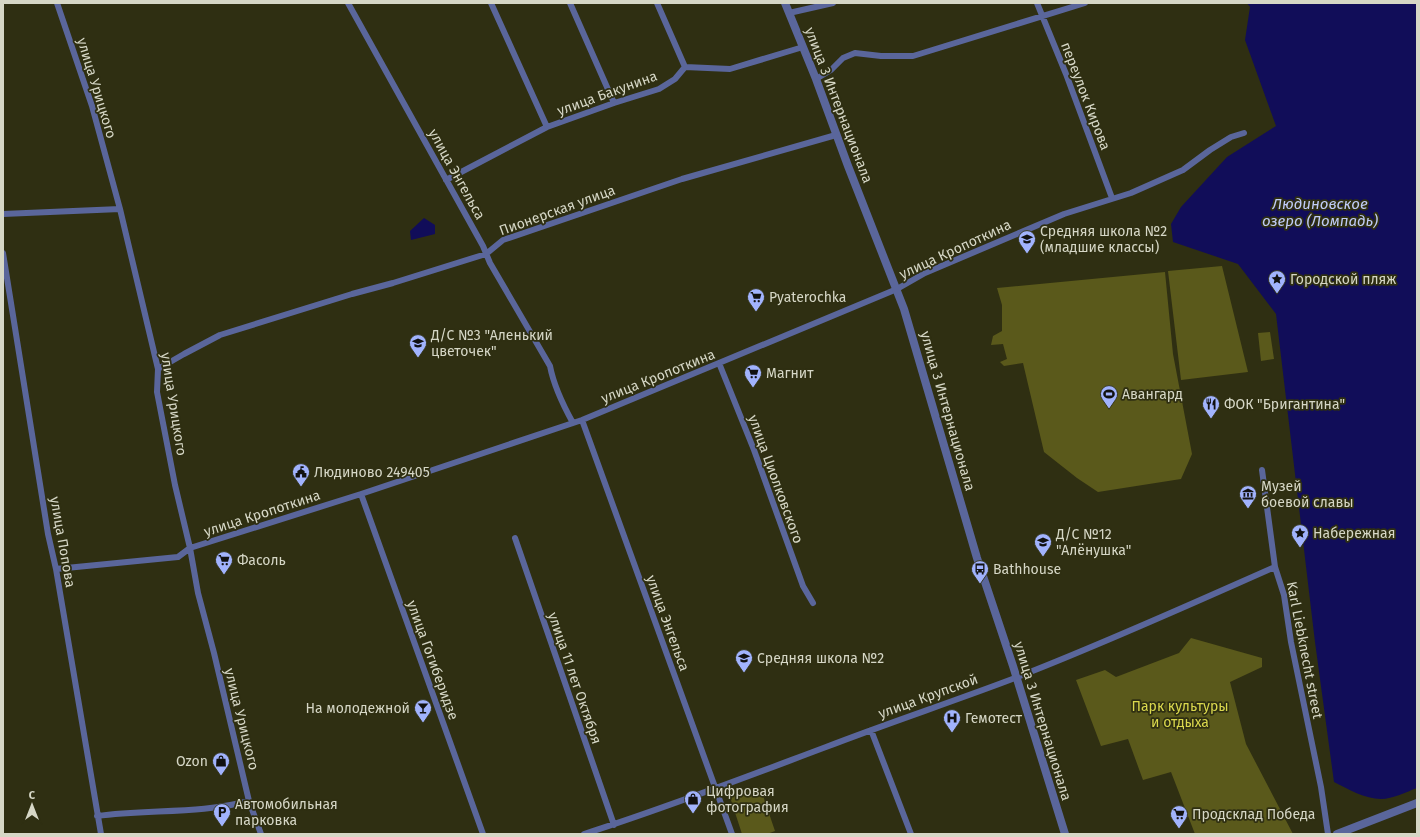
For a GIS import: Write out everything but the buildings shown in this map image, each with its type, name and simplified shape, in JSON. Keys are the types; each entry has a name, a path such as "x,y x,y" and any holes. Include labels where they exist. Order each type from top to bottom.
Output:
{"street":[{"name":"улица Урицкого","path":"57,3 92,106 120,208 158,369 157,392 202,612 214,653 249,801 261,834"},
{"name":"улица Энгельса","path":"348,3 484,246 490,263 550,366 552,378 559,396 573,423"},
{"path":"491,3 547,127"},
{"path":"570,3 614,103"},
{"path":"658,3 685,67 730,69 803,47"},
{"name":"улица 3 Интернационала","path":"785,3 897,289 985,582 1065,834"},
{"path":"789,13 833,3"},
{"name":"переулок Кирова","path":"1037,3 1066,74 1112,198"},
{"path":"816,79 832,70 843,58 855,53 881,56 913,56 1085,3"},
{"name":"улица Бакунина","path":"446,180 547,127 614,103 659,89 675,79 685,67"},
{"name":"улица Кропоткина","path":"56,569 178,557 190,548 362,494 582,420 897,289 926,274 1064,214 1131,193 1183,170 1220,143 1231,137 1244,133"},
{"name":"Пионерская улица","path":"158,369 220,335 486,254 503,240 682,179 836,135"},
{"path":"3,214 120,208"},
{"name":"улица Попова","path":"3,253 48,534 56,569 101,834"},
{"name":"улица Циолковского","path":"719,363 754,450 803,586 813,603"},
{"name":"улица Энгельса","path":"582,420 732,834"},
{"name":"Karl Liebknecht street","path":"1262,470 1275,567 1284,595 1291,642 1321,787 1328,834"},
{"name":"улица Гогиберидзе","path":"362,494 483,834"},
{"name":"улица 11 лет Октября","path":"515,538 614,825"},
{"name":"улица Крупской","path":"584,834 598,832 1016,677 1139,627 1275,567"},
{"path":"871,730 911,834"},
{"path":"98,816 124,812 214,808 249,801"},
{"path":"1337,834 1417,802"}],"green space":[{"path":"1222,266 1248,372 1181,380 1168,271"},
{"name":"Авангард","path":"1165,272 1173,354 1192,454 1181,479 1098,492 1077,478 1044,452 1023,363 1004,366 1000,362 1007,359 1003,344 991,345 993,336 1002,331 1002,305 997,288"},
{"path":"1270,332 1274,359 1261,361 1258,333"},
{"name":"Парк культуры и отдыха","path":"1191,638 1262,658 1262,667 1230,682 1246,744 1293,834 1195,834 1171,772 1143,780 1128,739 1101,746 1076,680 1105,670 1116,677 1179,653"},
{"path":"760,787 775,831 767,834 742,834 730,797"}],"water":[{"name":"Людиновское озеро (Ломпадь)","path":"1247,3 1417,3 1417,788 1386,799 1375,799 1334,782 1315,642 1276,314 1238,264 1173,242 1171,224 1181,207 1227,157 1276,126 1245,40 1250,7"},
{"path":"424,218 435,225 435,234 411,240 410,231"}],"place":[{"name":"Средняя школа №2 (младшие классы)","path":"1027,254"},
{"name":"Городской пляж","path":"1277,294"},
{"name":"Pyaterochka","path":"756,312"},
{"name":"Д/С №3 \"Аленький цветочек\"","path":"418,358"},
{"name":"Магнит","path":"753,388"},
{"name":"Авангард","path":"1109,409"},
{"name":"ФОК \"Бригантина\"","path":"1211,419"},
{"name":"Людиново 249405","path":"301,487"},
{"name":"Музей боевой славы","path":"1248,509"},
{"name":"Набережная","path":"1300,548"},
{"name":"Д/С №12 \"Алёнушка\"","path":"1043,557"},
{"name":"Фасоль","path":"224,575"},
{"name":"Bathhouse","path":"980,584"},
{"name":"Средняя школа №2","path":"744,673"},
{"name":"На молодежной","path":"423,723"},
{"name":"Гемотест","path":"952,733"},
{"name":"Ozon","path":"221,776"},
{"name":"Цифровая фотография","path":"693,814"},
{"name":"Автомобильная парковка","path":"222,827"},
{"name":"Продсклад Победа","path":"1179,829"}]}
